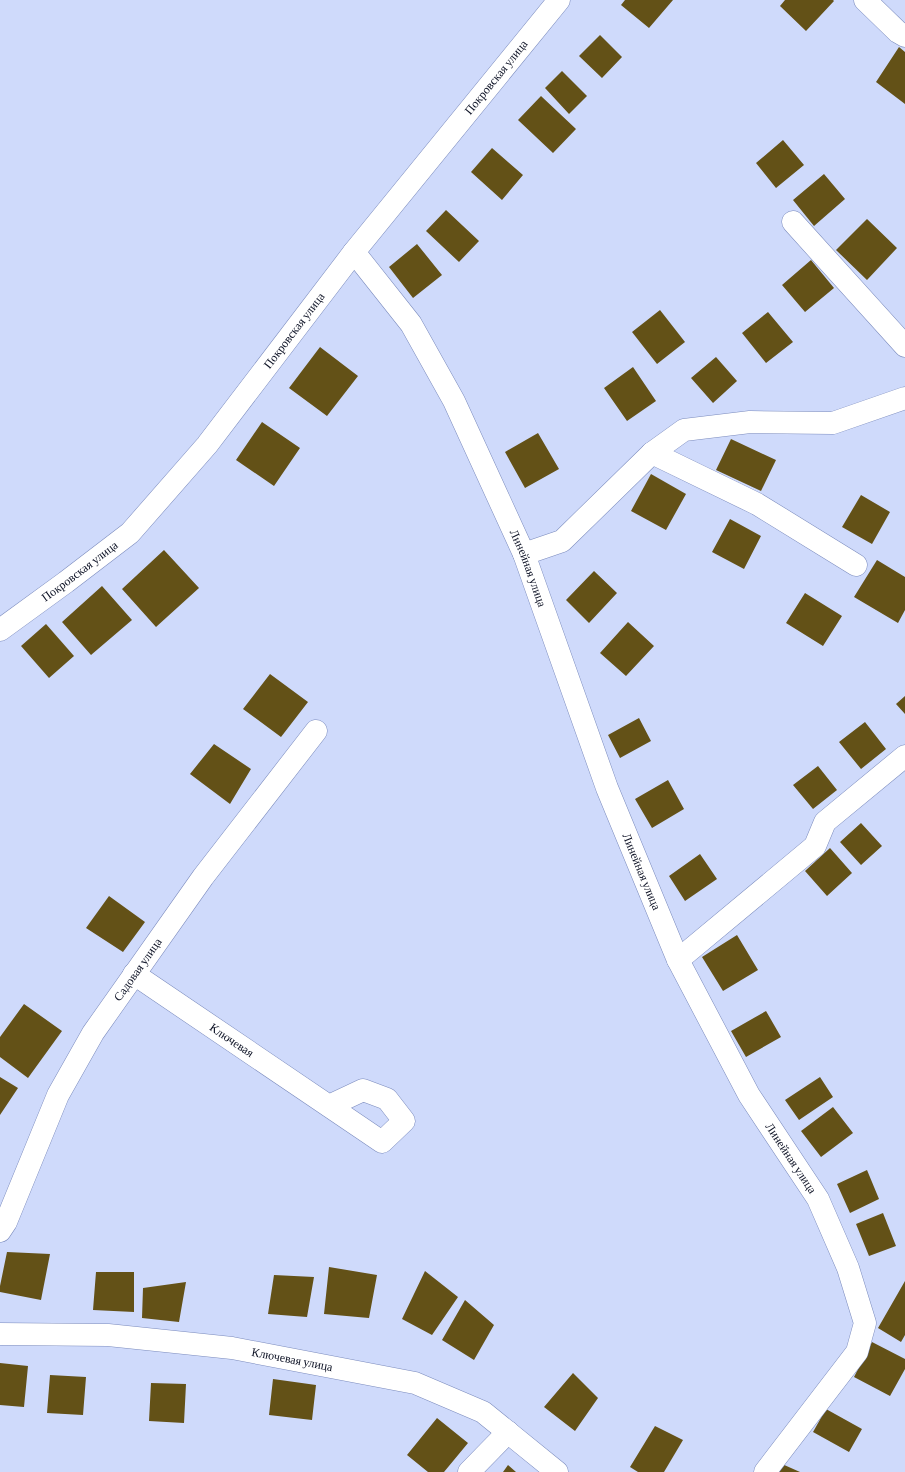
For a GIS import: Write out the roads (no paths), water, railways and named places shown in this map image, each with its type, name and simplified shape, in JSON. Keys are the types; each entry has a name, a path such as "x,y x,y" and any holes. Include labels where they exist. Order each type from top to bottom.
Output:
{"street":[{"name":"Покровская улица","path":"0,630 130,533 207,445 354,252 559,0"},
{"path":"865,0 898,32 905,36"},
{"path":"793,222 905,346"},
{"name":"Линейная улица","path":"354,252 411,324 451,395 524,554 607,788 678,960 749,1095 818,1199 848,1268 865,1323 857,1352 765,1472"},
{"path":"524,554 562,541 652,453 684,430 750,422 833,423 905,398"},
{"path":"652,453 757,504 856,566"},
{"name":"Садовая улица","path":"0,1231 6,1222 58,1095 93,1033 203,877 316,731"},
{"path":"678,960 815,846 825,822 905,756"},
{"name":"Ключевая","path":"134,974 329,1106"},
{"name":"Ключевая улица","path":"0,1334 108,1335 232,1348 415,1383 483,1412 557,1472"},
{"path":"468,1472 508,1432"}]}
